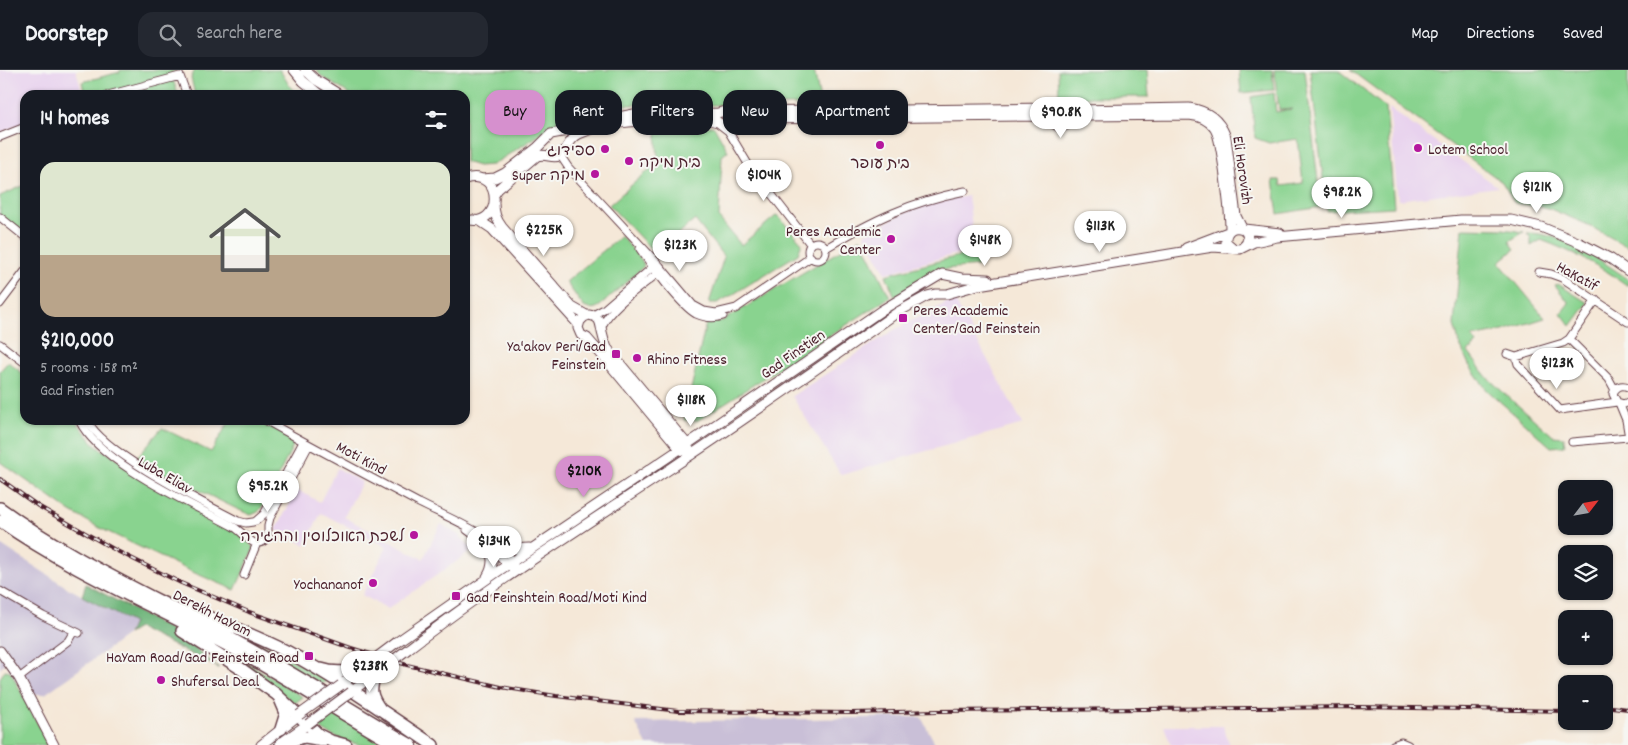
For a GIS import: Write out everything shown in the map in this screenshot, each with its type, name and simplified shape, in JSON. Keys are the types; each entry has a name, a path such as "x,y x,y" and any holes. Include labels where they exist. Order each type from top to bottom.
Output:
{"main road":[{"name":"Derekh HaYam","path":"0,508 61,549 251,650 411,745"},
{"name":"Derekh HaYam","path":"0,521 35,544 122,593 235,650 396,745"},
{"path":"115,579 288,652 433,745"},
{"path":"122,593 229,661 276,694 319,735 332,741"},
{"path":"312,666 326,671 341,672 365,666"},
{"path":"375,674 371,685 372,694 383,712"},
{"path":"276,694 283,704 286,713 281,729"},
{"path":"279,744 305,737 346,745"}],"street":[{"path":"294,70 314,90"},
{"path":"305,70 332,90"},
{"path":"127,90 180,76 185,90"},
{"path":"787,111 1061,107 1070,114 1069,122 1066,126 1060,127 1044,118 1032,116 787,119"},
{"path":"1052,123 1050,115 1055,108"},
{"name":"Eli Horovizh","path":"1066,109 1189,108 1210,114 1220,124 1226,136 1236,216 1243,229"},
{"path":"622,115 723,112"},
{"name":"Eli Horovizh","path":"1069,122 1086,116 1189,114 1206,120 1215,128 1219,138 1229,231"},
{"path":"470,220 487,216 493,208 498,189 534,158 540,155 554,157 563,151 570,140 596,128 623,122 704,119 714,121 723,126"},
{"path":"0,137 20,129"},
{"path":"470,178 495,178 505,173 544,142 548,136 555,134"},
{"path":"558,135 563,138 563,151 568,167 627,231 683,303 696,314 707,318 718,318 727,314 810,257"},
{"path":"730,135 748,164 811,245"},
{"path":"736,135 737,146"},
{"path":"544,142 544,149 549,155"},
{"path":"482,179 490,185 494,199 494,213 502,227 572,307 599,319 607,348 691,455"},
{"path":"826,248 884,216 925,200 964,191"},
{"path":"0,217 20,233"},
{"path":"1308,234 1236,227 1229,231 1226,242 1233,249 1237,249 1265,239 1308,234 1470,219 1511,220 1541,227 1572,239 1601,253 1628,271"},
{"path":"470,220 480,221 492,229 578,324 581,334 587,338 670,430 672,446 670,456"},
{"path":"1243,229 1248,239 1243,247"},
{"name":"Gad Finstien","path":"1175,253 1229,231"},
{"path":"816,242 820,242 826,248 826,254 821,260 810,257 808,251 811,245 816,242"},
{"name":"Gad Finstien","path":"279,744 472,601 691,455 898,312 921,299 971,286 1011,279 1218,246 1233,249"},
{"path":"578,324 581,318 604,309 657,269"},
{"path":"587,338 594,338 612,312 657,269"},
{"name":"HaKatif","path":"1539,272 1562,278 1628,322"},
{"path":"947,274 953,278 955,284 946,293 936,290 934,284 937,277 947,274"},
{"name":"Gad Finstien","path":"947,274 969,278 1011,279"},
{"name":"Gad Finstien","path":"261,745 397,642 509,563 670,456 882,310 937,277"},
{"path":"0,304 20,278"},
{"path":"1507,354 1516,357 1554,347 1569,338 1596,300"},
{"path":"1569,338 1619,389 1618,403 1626,420 1628,432"},
{"path":"0,344 20,359"},
{"path":"1516,357 1518,364 1560,410 1602,404 1624,404 1628,402"},
{"path":"1602,404 1619,389"},
{"path":"1626,420 1628,409"},
{"name":"Luba Eliav","path":"82,425 92,439 126,466 154,484 238,530 249,539"},
{"name":"Luba Eliav","path":"91,425 97,434 150,472 238,521 254,522"},
{"name":"Moti Kind","path":"274,425 447,517 468,526 489,543 507,554 509,563 516,571"},
{"path":"670,430 688,436 708,429"},
{"path":"1572,442 1628,437"},
{"path":"306,443 271,517 267,538 264,542 257,543 249,539 247,530 263,514 306,443"},
{"path":"254,522 262,522 268,528"},
{"path":"244,575 257,543"},
{"path":"484,581 490,573 493,562 489,543 514,549 534,547"},
{"path":"0,591 42,616 77,632 19,678"},
{"path":"0,651 19,678 54,745"},
{"path":"1393,745 1401,742 1408,745"}],"shaded area":[{"path":"0,70 76,70 82,90 20,90 20,124 0,133"},
{"name":"Lotem School","path":"1389,108 1498,187 1398,200"},
{"path":"968,196 975,249 886,273 864,234 921,206"},
{"path":"954,299 1023,424 841,475 792,396 894,330"},
{"path":"337,468 362,482 344,517 423,559 441,524 459,535 473,550 388,609 362,595 387,547 321,513 305,545 276,530 297,490 320,502"},
{"path":"0,544 68,588 133,623 126,636 45,694 25,694 6,662 0,669"},
{"path":"921,717 936,745 647,745 635,722"},
{"path":"1164,726 1223,726 1230,745 1171,745"}],"green space":[{"path":"120,70 179,70 171,73 176,90 84,90 82,82 120,72"},
{"path":"195,70 280,70 293,90 194,90 191,78"},
{"path":"316,70 814,70 818,90 797,90 797,105 787,105 787,90 723,90 723,105 713,105 713,90 632,90 632,105 622,105 622,90 555,90 555,125 545,131 545,90 485,90 485,135 539,135 492,165 478,166 470,164 470,90 343,90 322,77"},
{"path":"1058,70 1147,70 1149,97 1059,97"},
{"path":"1239,70 1272,70 1274,90 1241,93"},
{"path":"1274,70 1305,70 1321,207 1278,214 1273,180 1280,180 1281,186 1303,183 1298,139 1269,143 1255,138 1251,97 1274,93 1276,112 1292,109 1279,110"},
{"path":"1310,70 1338,70 1386,108 1394,207 1327,211"},
{"path":"1350,70 1628,70 1628,247 1586,224 1548,208 1515,203 1502,182"},
{"path":"714,126 728,151 722,156 719,218 741,245 777,215 802,243 798,254 732,295 717,303 709,303 724,257 695,220 655,253 609,205 658,162 656,135 713,135"},
{"path":"20,187 20,230 0,216 0,196"},
{"path":"1463,228 1503,229 1524,232 1509,241 1515,249 1499,262 1545,318 1503,331 1472,337 1477,344 1468,352 1486,376 1505,394 1553,436 1564,437 1565,446 1551,447 1487,390 1469,365 1454,325"},
{"path":"1527,233 1554,237 1580,248 1628,279 1628,286 1597,266 1541,240 1531,246 1531,238"},
{"path":"621,236 641,259 644,266 599,306 591,309 584,307 566,282"},
{"path":"861,238 890,297 697,421 684,420 706,323 722,321"},
{"path":"974,252 978,266 939,271 895,297 886,275"},
{"path":"1558,284 1588,303 1571,326 1561,313 1569,303 1555,285"},
{"path":"8,362 20,371 20,425 79,425 96,446 238,532 254,548 235,590 190,571 100,528 71,512 0,462 0,371"},
{"path":"227,425 271,425 294,439 292,448 263,506 258,512 251,515 161,472 137,457 162,428 211,452"},
{"path":"86,584 171,630 219,668 138,628 128,634 133,623 82,596"},
{"path":"239,636 274,650 327,681 320,685"},
{"path":"204,640 242,660 303,697 295,703 245,666"},
{"path":"5,670 10,671 49,745 0,745 0,678"},
{"path":"327,710 386,745 362,745 342,740 329,734 313,722"}],"railway":[{"path":"0,479 38,506 117,551 181,583 249,612 351,648 407,665 501,687 556,696 678,711 852,713 1360,707 1558,711"},
{"path":"1613,707 1628,709"}],"place":[{"name":"בית עופר","path":"880,145"},
{"name":"Lotem School","path":"1418,148"},
{"name":"ספידוג","path":"605,149"},
{"name":"בית מיקה","path":"629,161"},
{"name":"Super מיקה","path":"595,174"},
{"name":"Peres Academic Center","path":"891,239"},
{"name":"Peres Academic Center/Gad Feinstein","path":"903,318"},
{"name":"Ya'akov Peri/Gad Feinstein","path":"616,354"},
{"name":"Rhino Fitness","path":"637,358"},
{"name":"לשכת האוכלוסין וההגירה","path":"414,535"},
{"name":"Yochananof","path":"373,583"},
{"name":"Gad Feinshtein Road/Moti Kind","path":"456,596"},
{"name":"HaYam Road/Gad Feinstein Road","path":"309,656"},
{"name":"Shufersal Deal","path":"161,680"}]}
